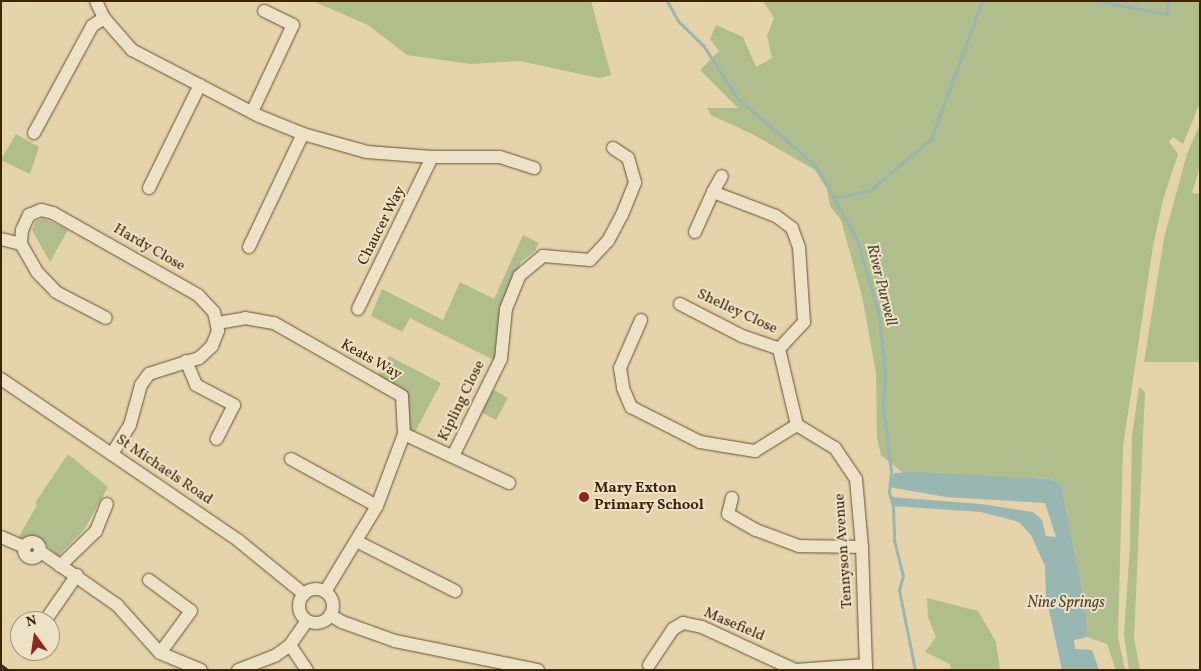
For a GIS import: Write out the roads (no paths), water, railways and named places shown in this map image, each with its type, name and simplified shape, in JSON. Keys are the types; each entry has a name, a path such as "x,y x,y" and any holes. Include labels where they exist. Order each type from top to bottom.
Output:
{"street":[{"path":"96,1 104,18 132,50 252,112 303,134 367,152 432,157 500,157 534,168"},
{"path":"252,112 293,25 264,12"},
{"path":"34,133 92,26 104,18"},
{"path":"149,188 200,85"},
{"path":"248,247 303,134"},
{"name":"Kipling Close","path":"453,456 501,359 506,309 519,276 543,256 590,260 608,241 622,215 635,182 628,158 613,148"},
{"name":"Chaucer Way","path":"358,309 432,157"},
{"path":"695,232 722,176"},
{"path":"641,320 620,368 623,388 631,407 700,442 754,451 797,425 780,349 804,322 799,247 792,228 776,216 713,192"},
{"name":"Hardy Close","path":"21,244 22,230 29,215 40,210 53,213 198,295 209,304 218,323"},
{"path":"1,239 21,244 48,285 106,318"},
{"name":"Shelley Close","path":"680,304 742,336 780,349"},
{"name":"Keats Way","path":"218,323 245,318 274,323 377,380 402,396 404,434 377,506 358,542 325,592"},
{"path":"112,454 130,425 144,380 158,370 206,353 216,338 218,323"},
{"path":"186,361 196,385 234,405 217,439"},
{"name":"St Michaels Road","path":"1,379 239,541 304,594"},
{"name":"Tennyson Avenue","path":"797,425 835,448 856,479 862,547 866,667"},
{"name":"Kipling Close","path":"404,434 509,483"},
{"path":"291,459 377,506"},
{"path":"732,498 728,514 765,533 799,546 862,547"},
{"path":"60,566 96,531 107,504"},
{"path":"1,537 25,547 24,551 30,558 41,552 60,566 77,575 117,605 160,653 201,670"},
{"path":"358,542 455,591"},
{"path":"52,611 77,575"},
{"path":"149,580 191,611 160,653"},
{"path":"312,590 325,592 332,600 330,615 317,623 307,621 299,609 304,594 312,590"},
{"path":"330,615 342,622 395,641 538,670"},
{"path":"238,670 275,656 290,645 307,621"},
{"name":"Masefield","path":"649,665 672,629 683,623 702,627 795,670 866,667"},
{"path":"290,645 307,670"}],"water":[{"name":"Nine Springs","path":"912,472 1050,479 1061,484 1085,603 1087,637 1074,640 1075,649 1092,650 1099,670 1062,670 1046,596 1045,566 1031,535 1019,522 981,512 893,506 890,497 981,504 1033,512 1042,520 1046,536 1056,537 1045,503 946,497 889,487 894,473"}],"waterway":[{"name":"River Purwell","path":"667,1 678,21 703,45 737,98 816,166 857,240 879,315 885,374 883,404 891,472 889,492 893,506 894,540 903,576 899,590 915,670"},
{"path":"833,198 870,190 931,139 982,1"},
{"path":"1098,1 1166,14 1169,1"}],"railway":[{"path":"1,665 8,670"}],"place":[{"name":"Mary Exton Primary School","path":"584,497"}]}
